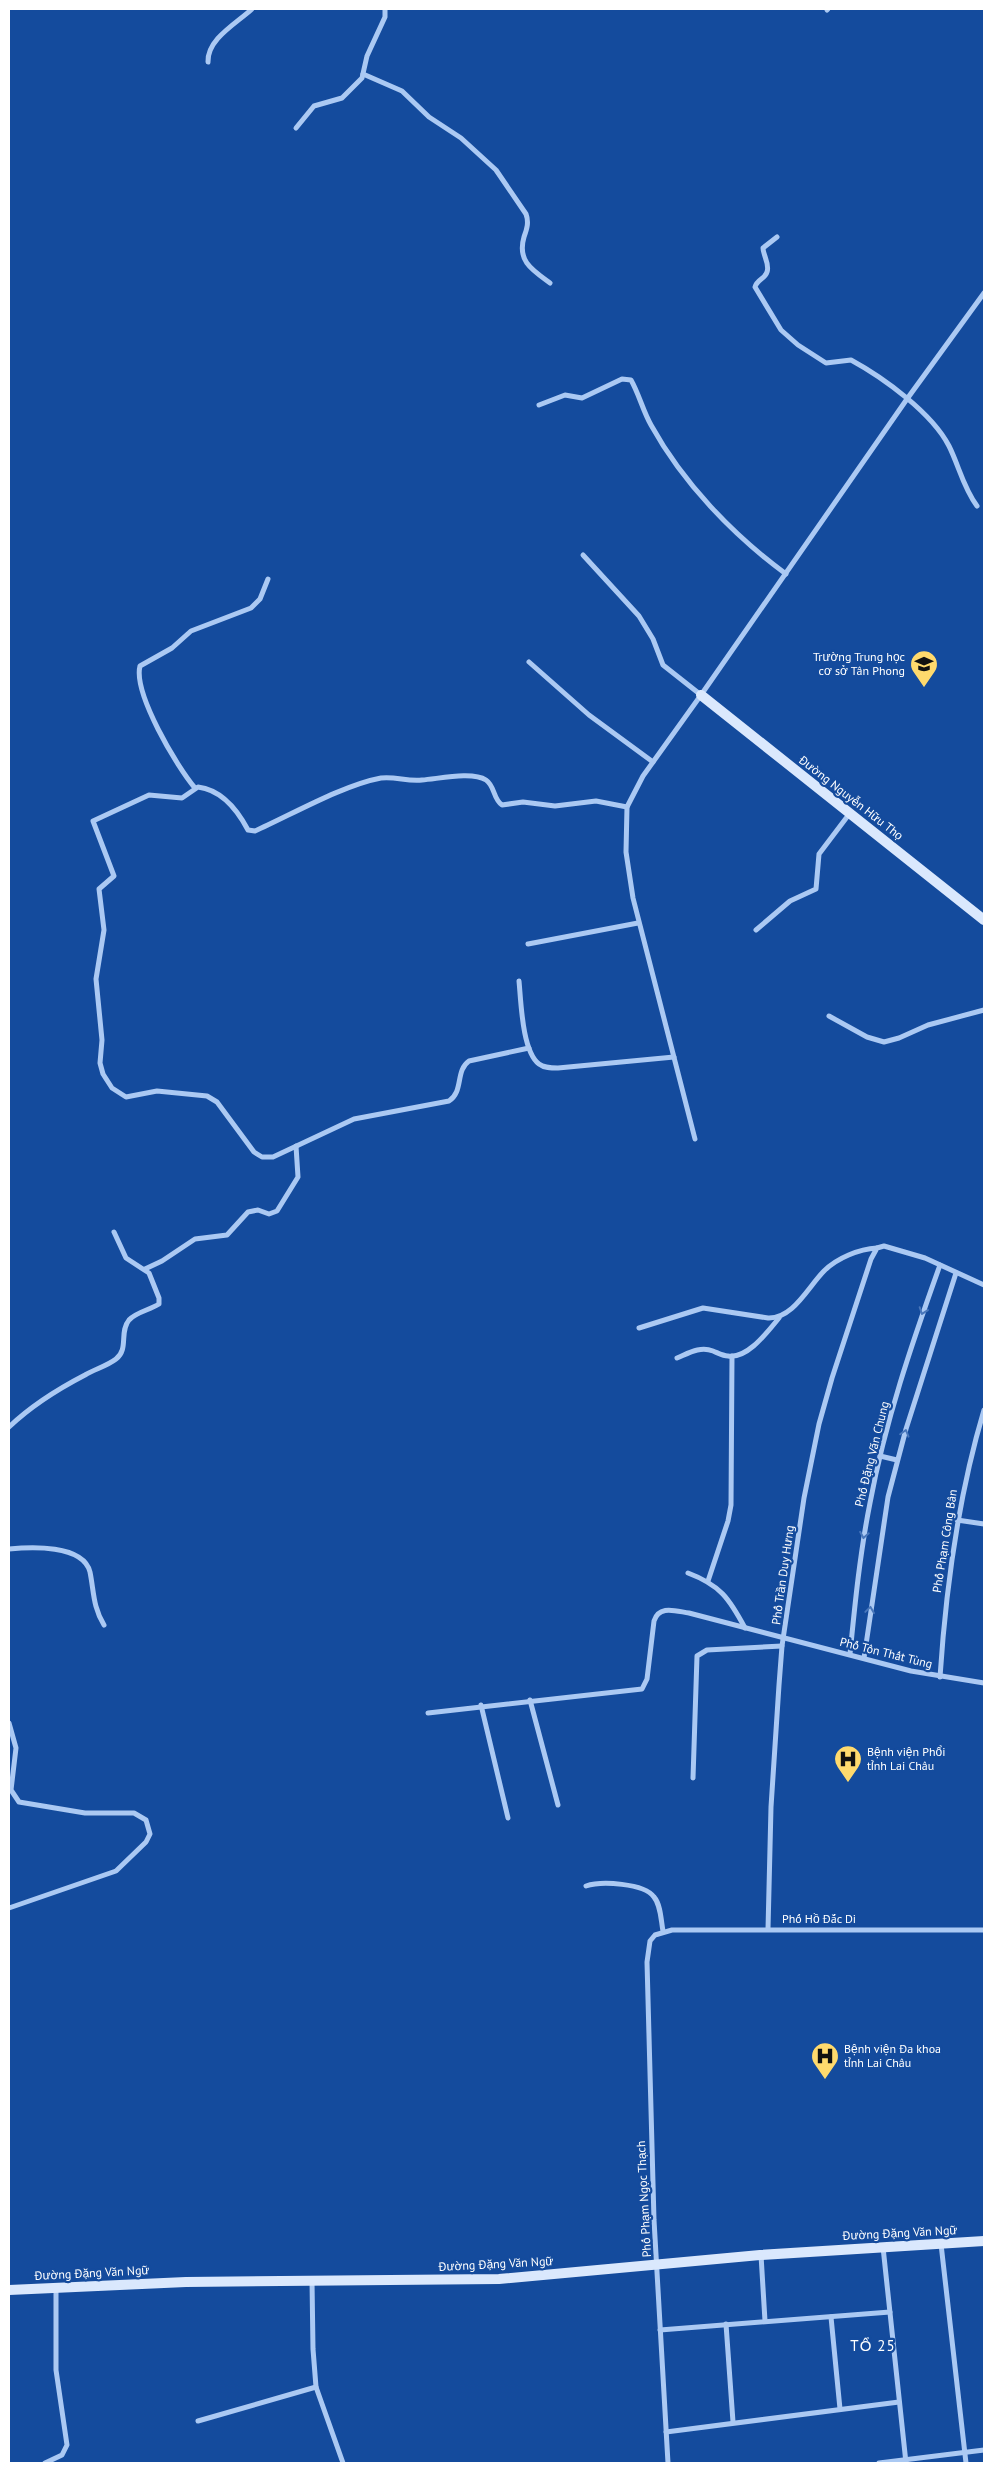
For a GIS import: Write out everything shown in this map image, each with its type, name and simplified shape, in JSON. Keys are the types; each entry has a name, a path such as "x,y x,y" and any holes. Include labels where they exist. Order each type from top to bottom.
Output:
{"main road":[{"name":"Đường Nguyễn Hữu Thọ","path":"701,695 984,920"},
{"name":"Đường Đặng Văn Ngữ","path":"9,2290 179,2282 499,2279 656,2263 883,2246 984,2241"}],"street":[{"path":"208,62 208,52 212,44 252,9"},
{"path":"296,128 314,106 342,98 364,74 367,56 385,17 385,9"},
{"path":"364,74 402,91 429,117 461,138 496,170 526,214 528,222 522,248 523,256 531,267 550,283"},
{"path":"777,237 763,248 768,269 766,274 756,282 755,287 781,330 818,360 831,363 851,360 907,399 943,436 964,485 977,506"},
{"path":"695,1140 638,923 626,852 627,807 636,786 907,399 984,293"},
{"path":"539,405 565,395 582,398 622,379 631,380 651,425 697,489 746,542 786,574"},
{"path":"583,556 615,588 639,616 653,639 664,664 701,695"},
{"path":"195,788 183,772 150,713 141,680 140,666 172,648 191,631 251,608 260,599 268,580"},
{"path":"529,662 589,716 653,762"},
{"path":"529,1048 469,1061 463,1067 457,1094 449,1101 354,1119 279,1156 262,1157 250,1147 217,1102 207,1096 157,1091 130,1097 122,1096 112,1088 101,1068 102,1040 96,978 104,936 98,889 114,876 93,821 146,796 182,798 195,788 205,789 231,804 251,831 351,787 391,777 420,781 451,776 482,778 489,783 498,802 502,805 524,802 548,806 596,801 627,807"},
{"path":"756,930 790,901 816,889 819,854 850,813"},
{"path":"528,944 638,923"},
{"path":"520,981 529,1048 537,1062 548,1068 674,1057"},
{"path":"829,1016 867,1037 884,1042 899,1038 928,1025 984,1010"},
{"path":"145,1269 162,1261 195,1239 227,1235 248,1212 258,1210 269,1214 277,1211 298,1177 296,1146"},
{"path":"9,1426 65,1386 117,1358 123,1348 124,1331 127,1322 160,1302 153,1281 145,1269 135,1266 126,1258 114,1232"},
{"path":"677,1358 692,1351 705,1349 732,1356 758,1342 779,1317 798,1301 830,1266 855,1252 889,1246 906,1251 984,1285"},
{"name":"Phố Trần Duy Hưng","path":"768,1929 772,1807 782,1646 804,1498 819,1424 864,1279 877,1248"},
{"name":"Phố Đặng Văn Chung","path":"850,1654 862,1549 880,1456 904,1369 940,1265"},
{"name":"Phố Đặng Văn Chung","path":"864,1658 879,1545 897,1460 956,1273"},
{"path":"639,1328 703,1308 768,1318 779,1317"},
{"path":"708,1581 728,1521 731,1505 732,1356"},
{"name":"Phố Phạm Công Bân","path":"940,1677 943,1623 957,1520 984,1410"},
{"path":"880,1456 897,1460"},
{"path":"957,1520 984,1524"},
{"path":"9,1549 48,1547 65,1552 83,1562 90,1571 95,1609 104,1625"},
{"path":"688,1573 708,1581 724,1594 745,1628"},
{"name":"Phố Tôn Thất Tùng","path":"530,1700 636,1690 645,1687 654,1621 659,1611 689,1613 940,1677 984,1683"},
{"path":"693,1778 697,1656 707,1650 782,1646"},
{"path":"428,1713 530,1700 558,1805"},
{"path":"481,1705 508,1818"},
{"path":"9,1723 16,1748 12,1790 19,1802 85,1813 134,1813 146,1820 150,1830 146,1842 116,1870 9,1908"},
{"path":"586,1886 608,1883 647,1891 656,1900 663,1931"},
{"name":"Phố Hồ Đắc Di","path":"655,1935 663,1931 768,1929 984,1930"},
{"name":"Phố Phạm Ngọc Thạch","path":"655,1935 650,1940 647,1962 648,2068 656,2263 668,2463"},
{"path":"940,2243 966,2463"},
{"path":"883,2246 906,2461"},
{"path":"760,2255 765,2321"},
{"path":"312,2280 312,2349 316,2387 343,2463"},
{"path":"45,2463 62,2455 67,2445 56,2370 56,2288"},
{"path":"660,2330 890,2312"},
{"path":"831,2317 840,2408"},
{"path":"726,2324 733,2422"},
{"path":"198,2421 316,2387"},
{"path":"666,2432 840,2408 899,2402"},
{"path":"879,2463 984,2450"}],"place":[{"name":"Trường Trung học cơ sở Tân Phong","path":"924,688"},
{"name":"Bệnh viện Phổi tỉnh Lai Châu","path":"848,1783"},
{"name":"Bệnh viện Đa khoa tỉnh Lai Châu","path":"825,2080"}],"district":[{"name":"TỔ 25","path":"873,2346"}]}
